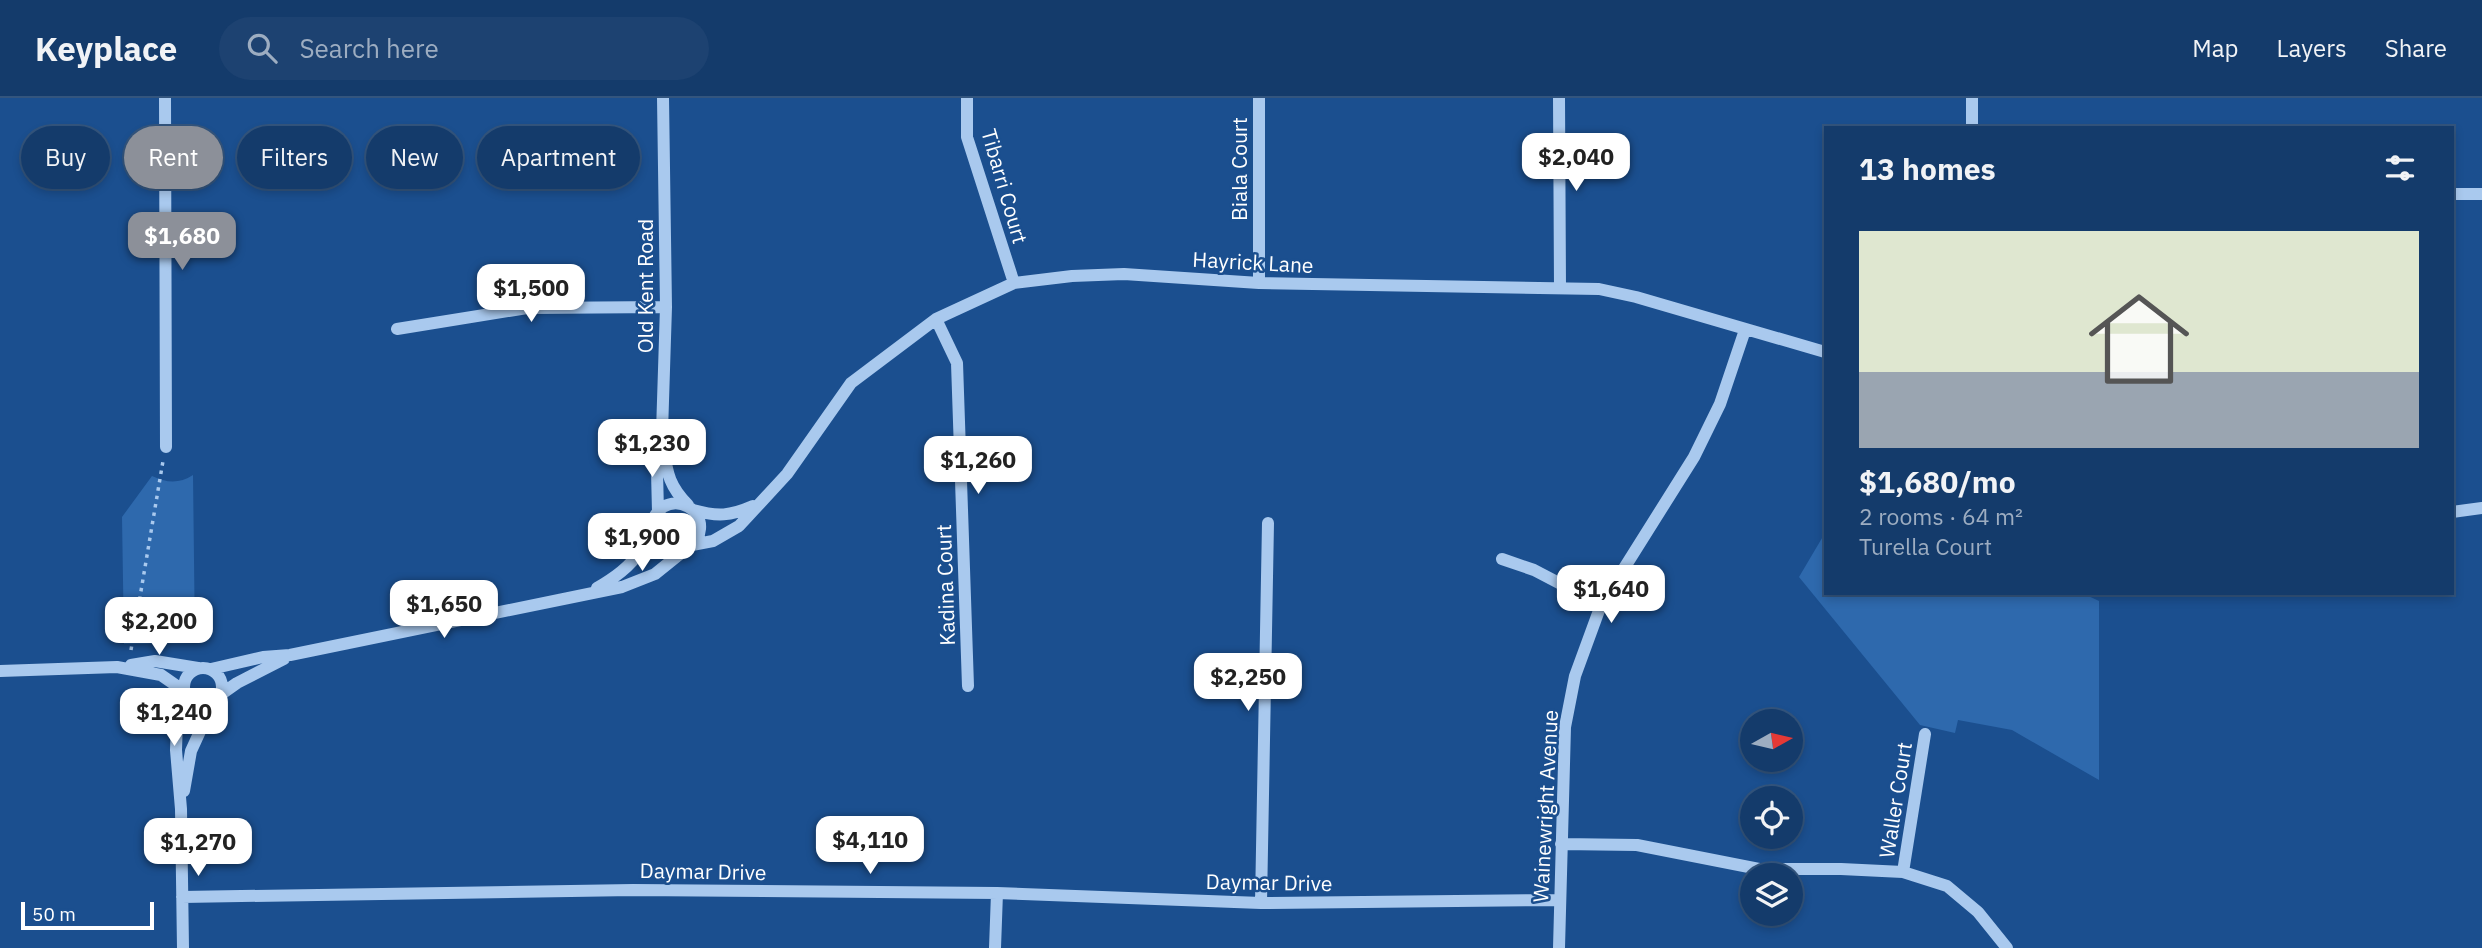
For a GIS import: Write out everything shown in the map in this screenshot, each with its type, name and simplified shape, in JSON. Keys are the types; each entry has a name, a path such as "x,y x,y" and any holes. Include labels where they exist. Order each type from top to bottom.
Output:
{"street":[{"path":"165,98 166,447"},
{"name":"Old Kent Road","path":"656,515 656,471 662,432 666,307 663,98"},
{"name":"Tibarri Court","path":"967,98 967,137 1014,283"},
{"name":"Biala Court","path":"1259,98 1259,283"},
{"path":"1559,98 1560,288"},
{"path":"1972,98 1972,126"},
{"path":"2454,194 2482,194"},
{"name":"Hayrick Lane","path":"211,669 622,587 654,574 689,547 713,541 739,526 787,474 851,383 936,319 1014,283 1072,276 1124,274 1259,283 1599,289 1636,297 1824,352"},
{"path":"397,329 527,308 666,307"},
{"name":"Kadina Court","path":"936,319 957,363 968,686"},
{"name":"Wainewright Avenue","path":"1559,948 1565,727 1575,676 1601,605 1694,457 1720,404 1745,330"},
{"name":"Old Kent Road","path":"662,432 667,471 675,492 691,508"},
{"path":"672,503 691,508 698,516 700,532 689,547 671,550 658,542 653,527 656,515 672,503"},
{"name":"Hayrick Lane","path":"691,508 714,516 738,513 760,503"},
{"path":"2454,512 2482,508"},
{"name":"Hayrick Lane","path":"591,592 619,575 640,550 656,515"},
{"path":"1261,903 1268,523"},
{"path":"1502,559 1534,570 1601,605"},
{"name":"Hayrick Lane","path":"217,699 237,683 290,655"},
{"path":"0,671 117,667 155,661 211,669 221,680 217,699 191,751 181,809"},
{"path":"117,667 161,675 201,706 217,699"},
{"path":"183,948 177,720 185,693 186,677 198,668"},
{"name":"Waller Court","path":"1903,872 1925,734"},
{"path":"1561,844 1637,845 1759,869 1903,872 1947,886 1978,912 2007,948"},
{"name":"Daymar Drive","path":"182,897 633,890 997,893 1261,903 1559,901"},
{"path":"995,948 997,893"}],"path":[{"path":"130,652 166,447"}],"shaded area":[{"path":"193,475 195,643 124,644 122,517 152,476 173,482"},
{"path":"1824,535 1824,595 2086,595 2099,601 2099,780 2012,730 1958,720 1955,733 1920,725 1799,577"}]}
